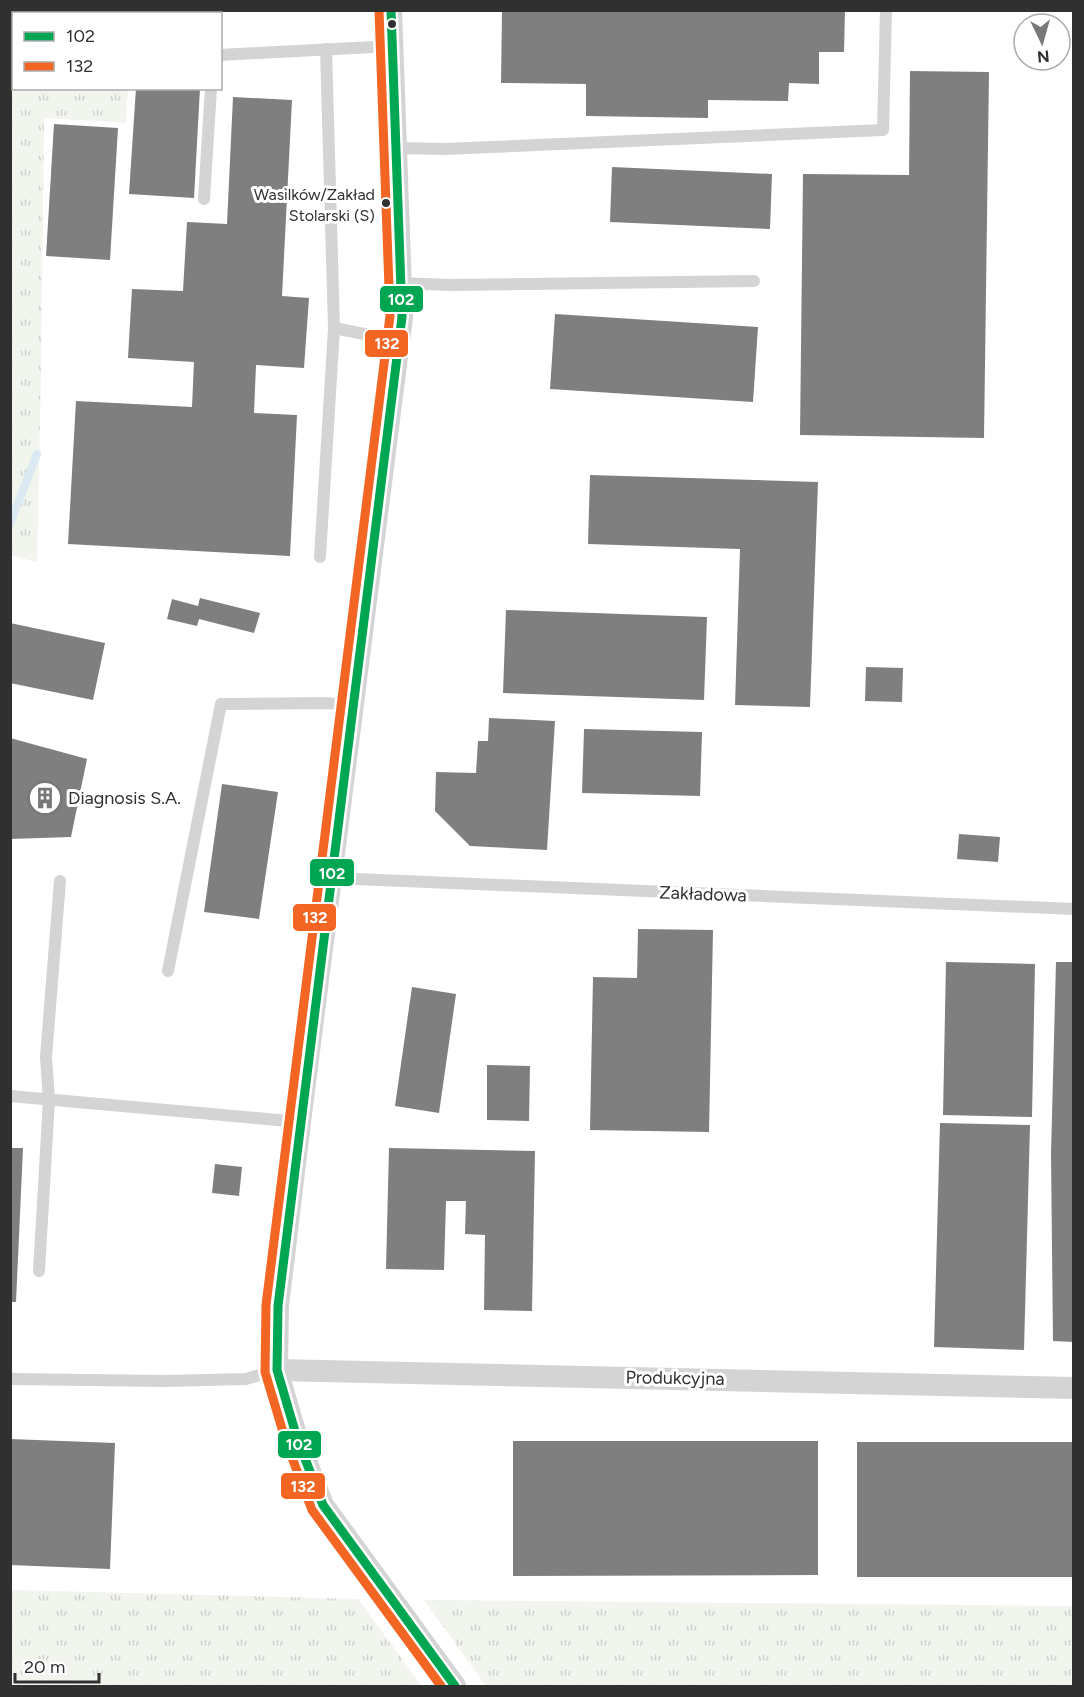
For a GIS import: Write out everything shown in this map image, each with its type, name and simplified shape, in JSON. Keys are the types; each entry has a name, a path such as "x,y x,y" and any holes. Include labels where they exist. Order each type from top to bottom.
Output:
{"street":[{"path":"392,10 402,317 278,1306 278,1370 297,1438 323,1505 455,1686"},
{"name":"Produkcyjna","path":"278,1370 1074,1388"}],"lane":[{"path":"396,148 444,149 883,130 886,10"},
{"path":"222,55 392,46"},
{"path":"320,557 334,328 326,49"},
{"path":"204,199 211,90"},
{"path":"400,283 448,285 754,281"},
{"path":"334,328 399,341"},
{"path":"168,971 221,704 352,705"},
{"name":"Zakładowa","path":"332,878 1074,909"},
{"path":"39,1271 49,1100 46,1057 60,881"},
{"path":"10,1095 300,1122"},
{"path":"10,1379 165,1381 246,1379 278,1370"}],"green space":[{"path":"10,11 132,11 12,12 12,90 128,90 126,123 44,118 37,562 10,555"},
{"path":"11,1590 358,1599 422,1686 11,1686"},
{"path":"424,1600 1073,1606 1073,1686 486,1686"}],"building":[{"path":"502,10 845,10 844,52 819,52 819,84 789,83 788,101 708,100 708,118 586,116 586,84 501,83"},
{"path":"910,71 989,72 984,438 800,435 803,174 909,175"},
{"path":"136,90 200,90 194,198 129,194"},
{"path":"233,97 292,100 282,296 309,298 304,368 256,365 254,413 297,415 290,556 68,544 76,401 192,407 194,362 128,358 132,289 183,291 187,222 227,224"},
{"path":"54,124 118,128 110,260 46,256"},
{"path":"612,167 772,174 770,229 610,222"},
{"path":"555,314 758,327 753,402 550,389"},
{"path":"590,475 818,482 810,707 735,705 740,549 588,544"},
{"path":"200,598 260,613 254,633 199,619 197,626 167,619 172,599 198,606"},
{"path":"506,610 707,617 704,700 503,693"},
{"path":"10,623 105,643 93,700 10,683"},
{"path":"866,667 903,668 902,702 865,701"},
{"path":"489,718 555,721 547,850 470,846 435,811 436,772 476,773 478,741 488,741"},
{"path":"584,729 702,732 700,796 582,793"},
{"name":"Diagnosis S.A.","path":"10,738 87,759 71,837 10,839"},
{"path":"222,784 278,792 259,919 204,912"},
{"path":"959,834 1000,837 998,862 957,859"},
{"path":"638,929 713,930 709,1132 590,1130 593,977 637,978"},
{"path":"946,962 1035,964 1032,1117 943,1115"},
{"path":"1056,962 1074,962 1074,1342 1053,1341 1051,1154"},
{"path":"412,987 456,994 439,1113 395,1106"},
{"path":"487,1065 530,1066 529,1121 487,1120"},
{"path":"940,1123 1030,1125 1024,1350 934,1347"},
{"path":"10,1148 23,1148 16,1302 10,1302"},
{"path":"389,1148 535,1151 532,1311 484,1310 485,1235 465,1234 466,1201 446,1201 444,1270 386,1269"},
{"path":"215,1164 242,1167 239,1196 212,1193"},
{"path":"10,1439 115,1443 110,1569 10,1565"},
{"path":"513,1441 818,1441 818,1575 513,1576"},
{"path":"857,1442 1074,1442 1074,1577 857,1577"}],"waterway":[{"path":"10,524 37,454"}],"transit line":[{"name":"132","path":"379,10 390,316 266,1305 265,1372 286,1442 312,1510 441,1686"},
{"name":"102","path":"391,10 402,317 278,1306 277,1370 297,1438 323,1505 455,1686"}],"place":[{"name":"Wasilków/Zakład Stolarski (S)","path":"386,203"},
{"name":"Diagnosis S.A.","path":"45,798"}]}
